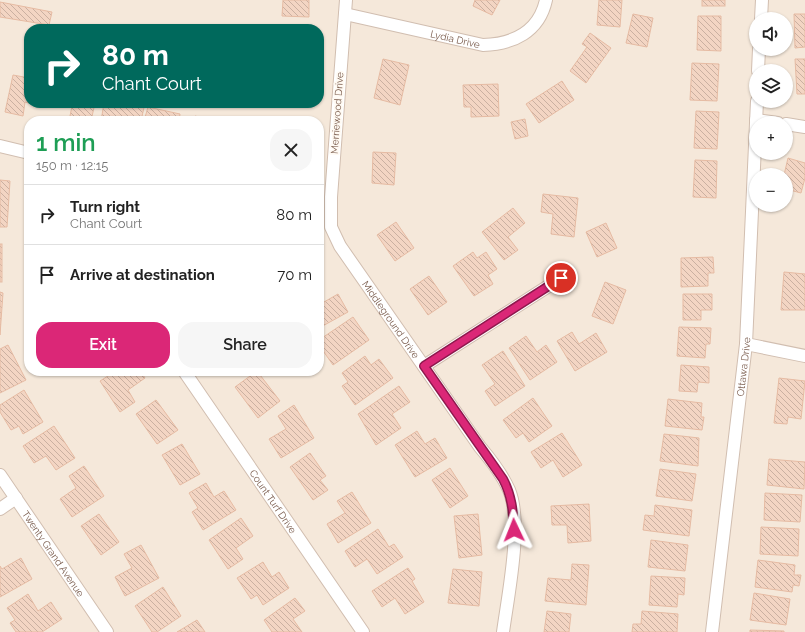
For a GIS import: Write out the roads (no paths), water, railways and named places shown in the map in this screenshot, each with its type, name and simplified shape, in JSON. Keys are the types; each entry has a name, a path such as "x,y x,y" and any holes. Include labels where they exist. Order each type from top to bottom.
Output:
{"street":[{"name":"Merriewood Drive","path":"325,226 331,197 346,0"},
{"name":"Lydia Drive","path":"345,14 483,45 499,44 513,40 526,33 536,23 544,11 546,0"},
{"path":"761,12 762,0"},
{"path":"793,125 805,127"},
{"path":"0,146 24,153"},
{"name":"Ottawa Drive","path":"712,632 746,344 754,160"},
{"name":"Middleground Drive","path":"325,226 497,468 509,490 513,504 514,530 503,632"},
{"path":"424,366 561,278"},
{"path":"746,344 805,356"},
{"name":"Count Turf Drive","path":"187,376 364,632"},
{"name":"Twenty Grand Avenue","path":"0,475 107,632"},
{"path":"0,509 16,498"}]}
